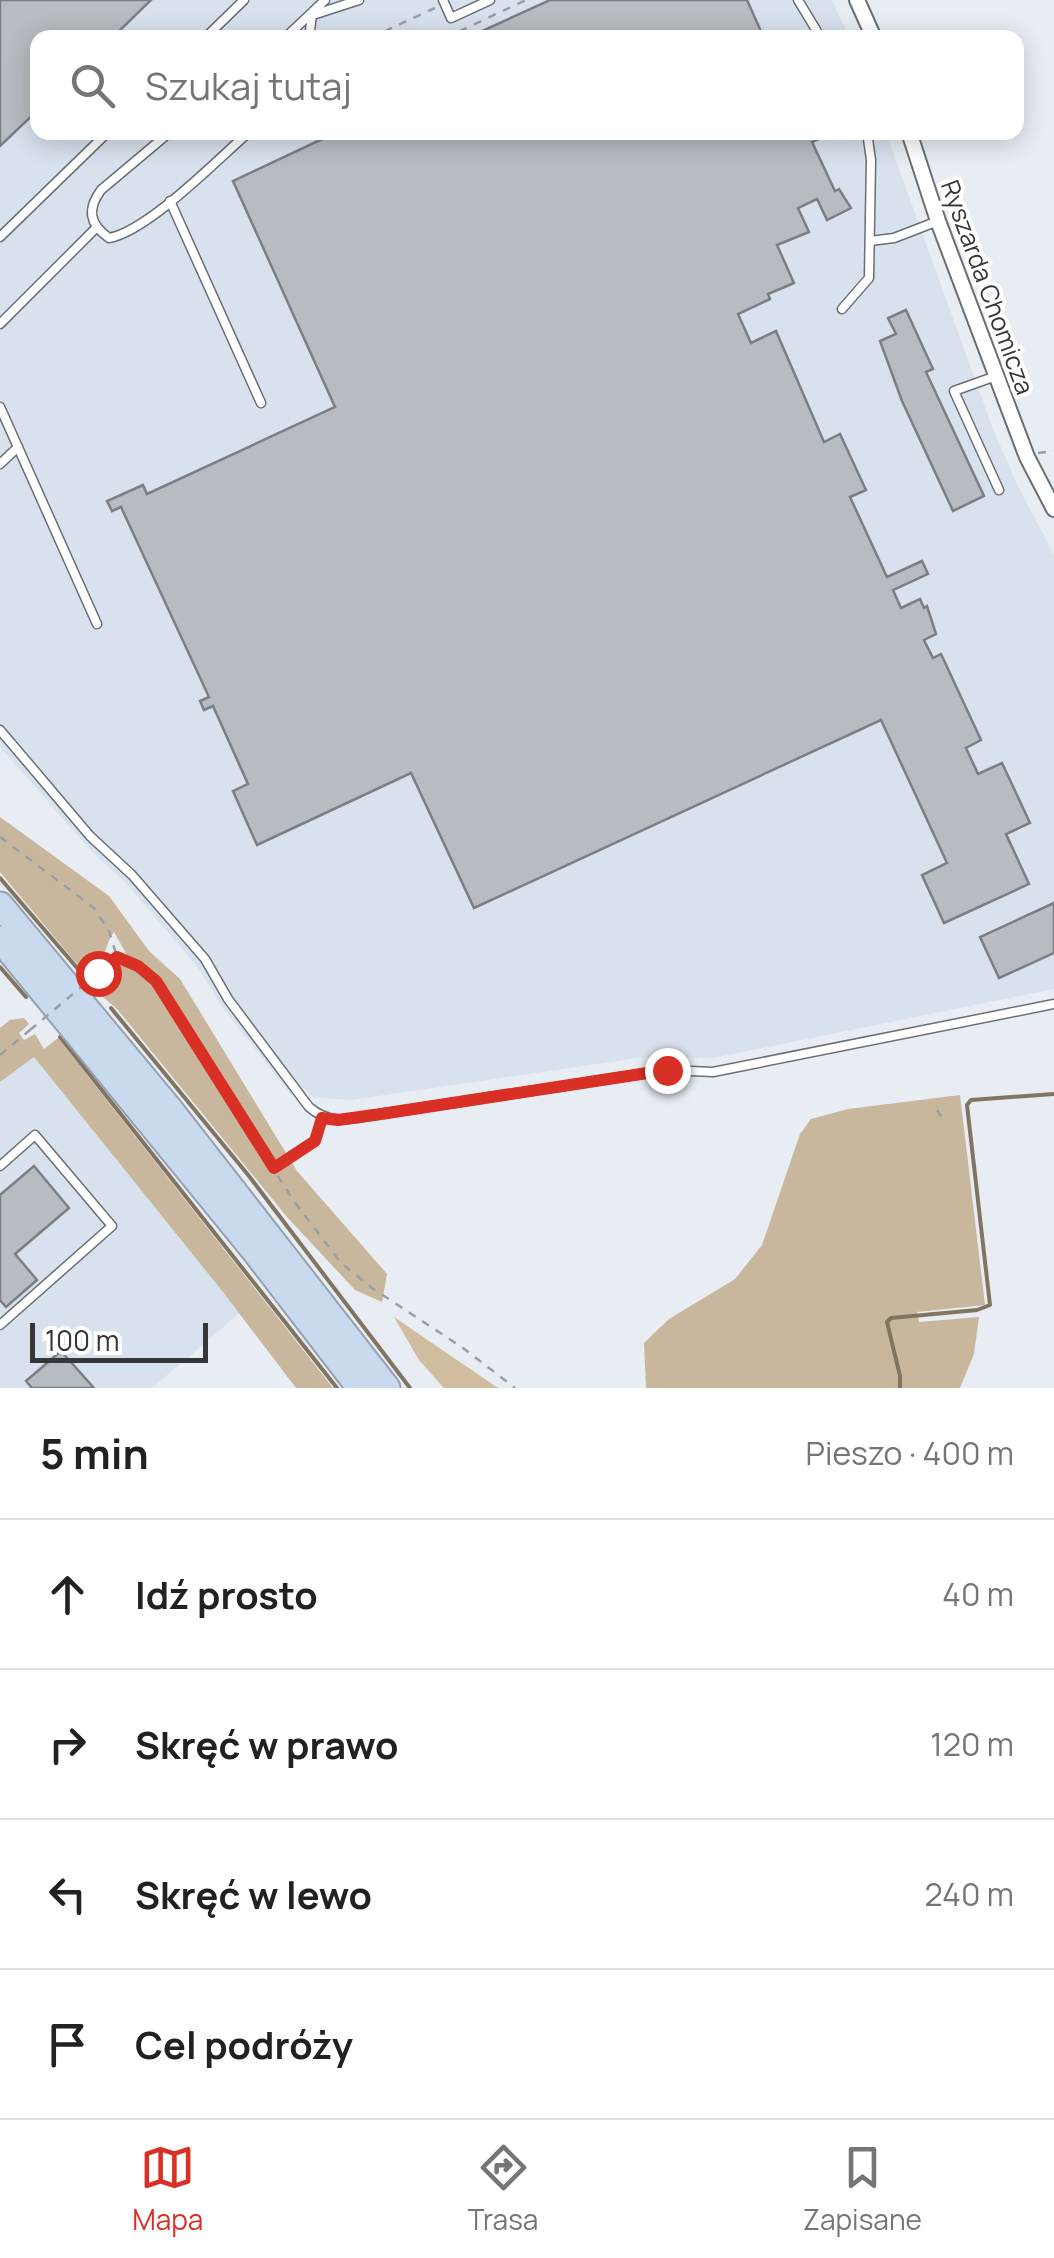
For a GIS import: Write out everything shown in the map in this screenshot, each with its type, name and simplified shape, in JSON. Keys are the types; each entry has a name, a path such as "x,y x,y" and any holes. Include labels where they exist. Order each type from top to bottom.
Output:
{"highway":[{"path":"0,905 191,1135 387,1388"},
{"path":"0,939 253,1249 360,1388"}],"street":[{"path":"857,0 870,30"},
{"name":"Ryszarda Chomicza","path":"913,140 996,376 1027,457 1054,510"}],"lane":[{"path":"213,30 244,0"},
{"path":"294,30 325,0"},
{"path":"312,15 359,0"},
{"path":"444,1 451,18 490,0"},
{"path":"798,0 815,30"},
{"path":"310,30 312,15"},
{"path":"0,237 100,140"},
{"path":"160,140 101,190 90,209 96,228 109,238 121,236 170,202 240,140"},
{"path":"842,309 868,278 869,140"},
{"path":"170,202 261,403"},
{"path":"870,241 894,238 938,221"},
{"path":"0,324 96,228"},
{"path":"996,376 954,391 999,490"},
{"path":"0,408 98,624"},
{"path":"0,464 18,447"},
{"path":"0,730 90,836 132,875 204,959 228,1000 309,1107 322,1118 338,1120 667,1070 713,1072 1054,1004"},
{"path":"0,1166 36,1135 112,1226 0,1325"}],"path":[{"path":"462,30 526,0"},
{"path":"386,30 444,1"},
{"path":"0,837 94,908 110,931 117,957"},
{"path":"0,1055 117,957"},
{"path":"117,957 138,966 156,981 274,1168 341,1263 514,1388"},
{"path":"937,1110 943,1119"},
{"path":"274,1168 315,1141 322,1118"}],"shaded area":[{"path":"0,0 832,0 846,30 30,30 30,140 889,140 993,429 1054,555 1054,989 713,1058 638,1058 351,1100 312,1097 304,1088 291,1095 220,1004 199,969 126,883 92,852 0,747"},
{"path":"0,817 109,896 149,951 180,979 297,1171 387,1274 382,1302 355,1290 287,1217 117,1009 97,992 102,976 128,957 114,932 98,965 81,969 0,872"},
{"path":"24,1018 29,1024 19,1033 24,1040 35,1034 44,1049 58,1038 333,1388 296,1388 34,1057 0,1082 0,1028 10,1020"},
{"path":"34,1056 240,1313 152,1388 0,1388 0,1082"},
{"path":"960,1095 985,1305 917,1312 919,1322 979,1317 974,1354 960,1388 646,1388 644,1343 669,1319 735,1279 762,1245 800,1134 811,1119 848,1109"},
{"path":"394,1317 498,1388 444,1388 419,1360"}],"building":[{"path":"0,0 151,0 120,30 30,30 30,118 0,146"},
{"path":"550,0 747,0 760,30 484,30"},
{"path":"320,140 816,140 812,142 835,191 839,189 851,208 827,220 817,199 798,208 809,232 777,245 794,283 738,314 751,343 776,331 824,442 840,434 866,490 850,497 887,577 922,561 928,574 893,590 901,608 920,599 924,608 927,606 936,634 924,640 933,658 941,654 981,740 966,748 978,774 1002,763 1030,823 1006,834 1029,884 944,923 922,875 947,863 881,720 474,908 411,773 257,845 233,791 248,784 213,706 204,710 200,701 209,697 121,507 112,511 107,501 143,485 147,494 335,407 233,181"},
{"path":"906,310 933,369 926,372 984,496 953,511 902,401 880,341 896,334 888,318"},
{"path":"1054,903 1054,953 999,978 980,937"},
{"path":"34,1166 69,1208 15,1254 37,1280 6,1307 0,1300 0,1195"},
{"path":"61,1351 94,1388 32,1388 26,1381"}],"waterway":[{"path":"0,878 78,969"},
{"path":"0,967 26,997"},
{"path":"111,1008 249,1176 410,1388"},
{"path":"60,1037 337,1388"},
{"path":"900,1388 887,1322 891,1318 977,1310 990,1305 967,1105 971,1100 1054,1094"}],"route":[{"path":"98,973 117,957 138,966 156,981 274,1168 315,1141 322,1118 338,1120 667,1070"}]}
